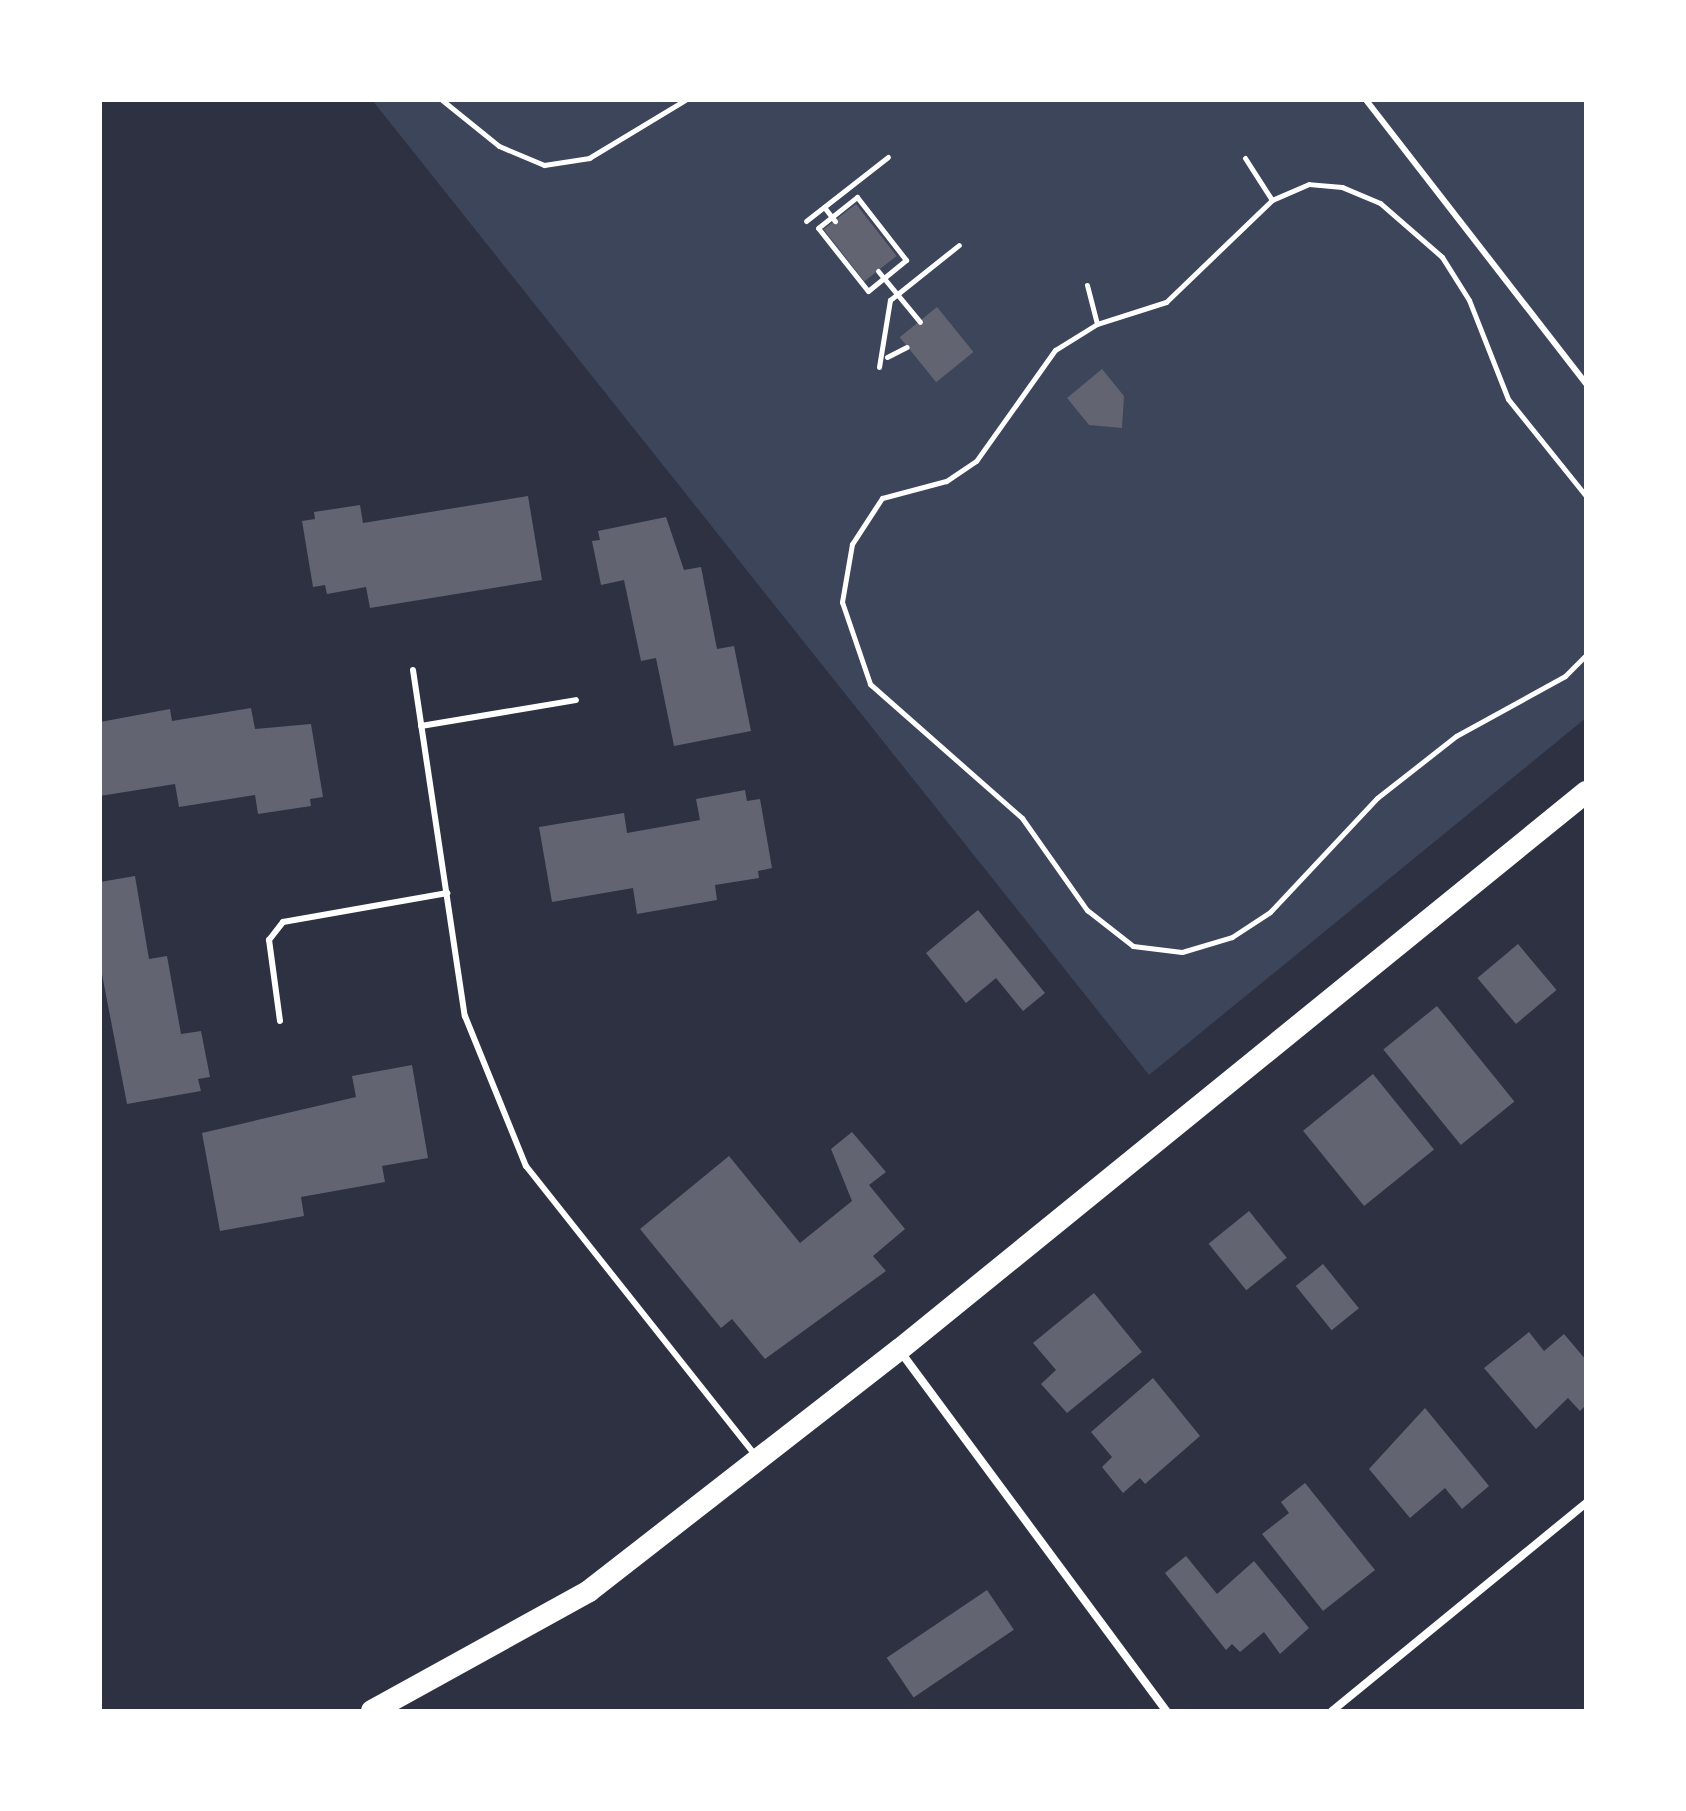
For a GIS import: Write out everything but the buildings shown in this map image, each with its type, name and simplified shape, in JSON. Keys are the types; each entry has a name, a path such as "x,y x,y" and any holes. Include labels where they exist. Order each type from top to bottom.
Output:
{"highway":[{"path":"372,1711 589,1591 899,1350 1586,792"}],"street":[{"path":"899,1350 1166,1711"},
{"path":"1332,1711 1586,1503"}],"lane":[{"path":"1366,100 1586,384"},
{"path":"413,670 465,1016 526,1166 758,1459"},
{"path":"421,726 576,700"},
{"path":"280,1021 269,940 283,922 447,893"}],"path":[{"path":"442,100 499,146 544,165 589,158 685,100"},
{"path":"806,221 888,157"},
{"path":"1245,158 1272,200"},
{"path":"1586,496 1508,399 1469,300 1408,222 1342,187 1309,184 1272,200 1166,302 1097,324 1032,373 976,461 946,481 882,498 866,516 852,544 842,602 870,684 1022,818 1106,928 1133,946 1182,952 1232,937 1270,912 1388,789 1456,736 1565,676 1586,655"},
{"path":"857,197 906,260 868,291 818,228 833,219 857,197"},
{"path":"824,207 833,219"},
{"path":"886,358 890,300 959,245"},
{"path":"878,271 920,322"},
{"path":"1087,285 1097,324"},
{"path":"879,367 886,358 907,347"}],"shaded area":[{"path":"372,100 1586,100 1586,718 1149,1075"}]}
